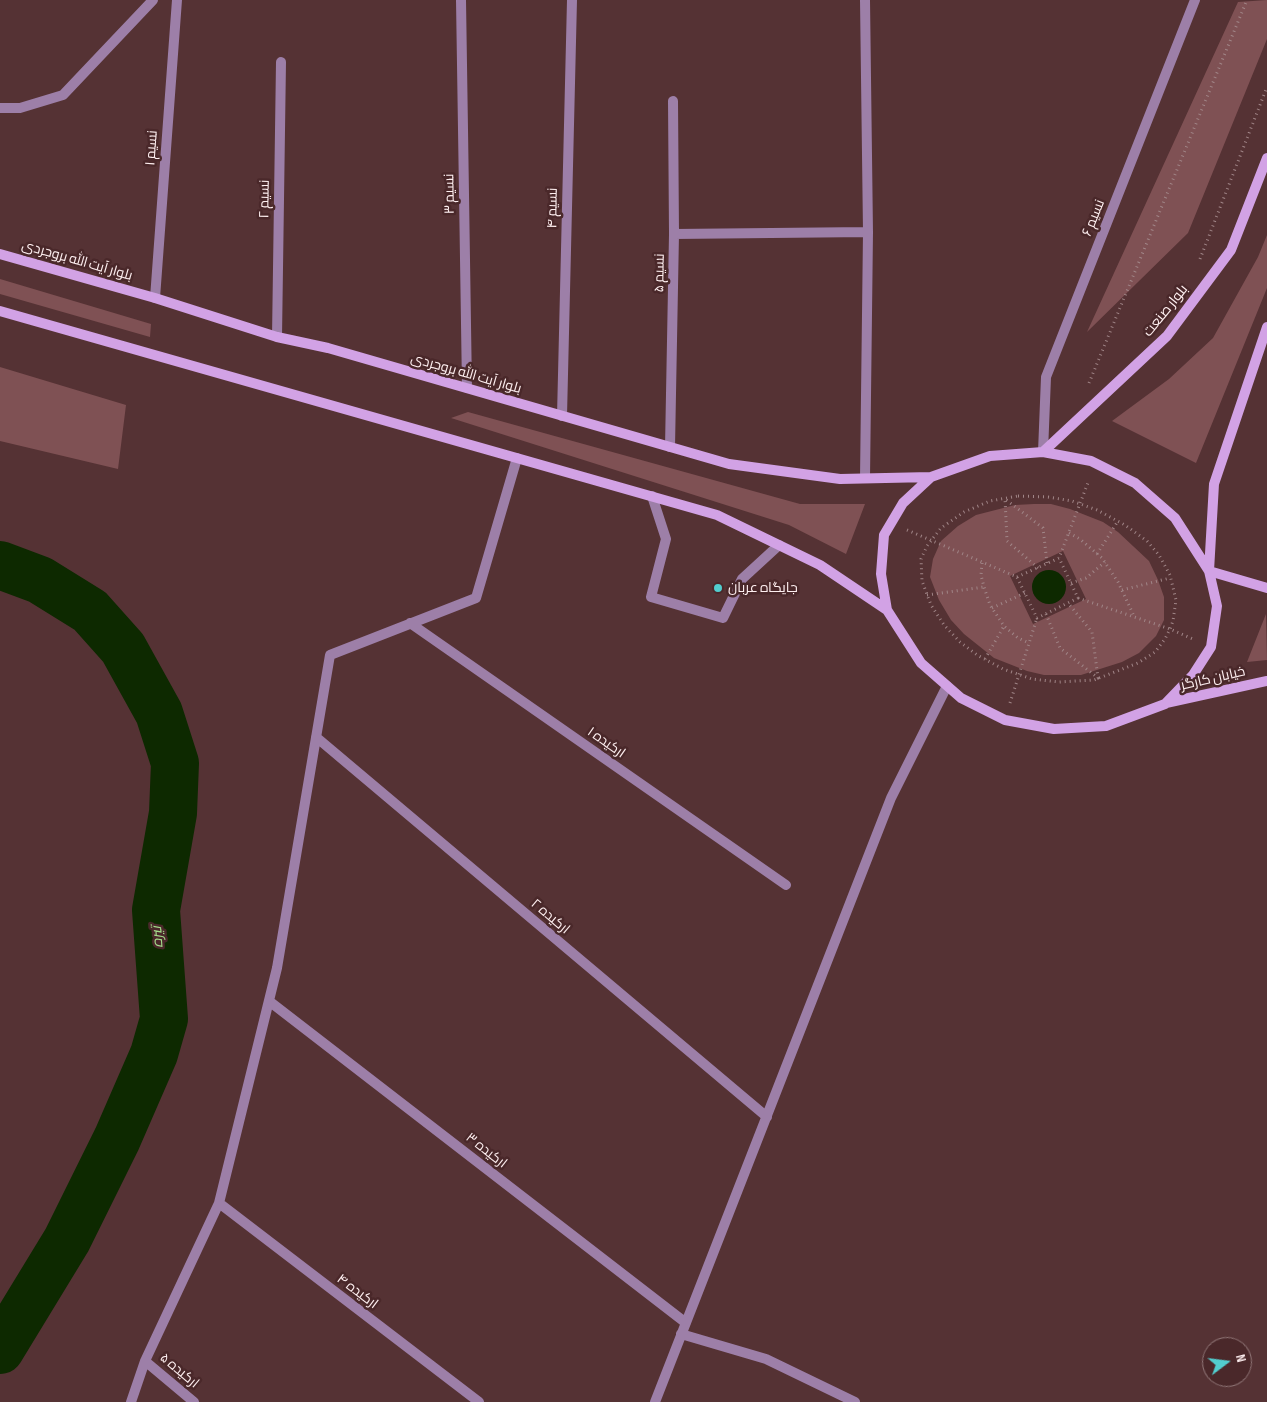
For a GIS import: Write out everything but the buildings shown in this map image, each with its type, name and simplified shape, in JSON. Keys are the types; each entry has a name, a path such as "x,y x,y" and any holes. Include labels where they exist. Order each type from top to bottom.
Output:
{"main road":[{"name":"بلوار صنعت","path":"1043,452 1167,336 1231,250 1267,158"},
{"name":"بلوار آیت الله بروجردی","path":"0,254 155,298 277,337 328,348 729,464 840,479 931,477"},
{"path":"0,311 717,515 820,564 887,610"},
{"path":"1165,704 1193,675 1212,647 1217,606 1209,571 1214,484 1267,327"},
{"path":"887,610 881,574 884,536 903,503 931,477 990,456 1043,452 1091,462 1135,483 1175,518 1209,571 1267,588"},
{"name":"خیابان کارگر","path":"887,610 921,663 961,698 1005,720 1054,729 1106,726 1165,704 1267,681"}],"street":[{"path":"0,108 20,108 63,94 153,0"},
{"name":"نسیم ۱","path":"155,298 177,0"},
{"name":"نسیم ۳","path":"461,0 467,388"},
{"name":"نسیم ۴","path":"562,416 572,0"},
{"path":"865,0 868,232 865,478"},
{"name":"نسیم ۶","path":"1043,452 1046,377 1195,0"},
{"name":"نسیم ۲","path":"277,337 281,62"},
{"name":"نسیم ۵","path":"670,447 674,234 673,101"},
{"path":"674,234 868,232"},
{"path":"131,1402 145,1361 219,1203 277,968 330,655 476,598 517,458"},
{"path":"652,496 666,540 651,597 723,618 742,579 779,545"},
{"name":"ارکیده ۱","path":"410,623 786,885"},
{"path":"654,1402 891,798 947,686"},
{"name":"ارکیده ۲","path":"316,737 767,1117"},
{"name":"ارکیده ۳","path":"269,1001 686,1322"},
{"name":"ارکیده ۴","path":"219,1203 479,1402"},
{"path":"682,1334 766,1359 855,1402"},
{"name":"ارکیده ۵","path":"145,1361 194,1402"}],"path":[{"path":"1095,381 1088,386 1247,0"},
{"path":"1198,263 1267,87"},
{"path":"1078,598 1059,558 1096,464"},
{"path":"1018,496 1048,497 1080,504 1098,510 1118,521 1147,541 1159,555 1170,578 1176,600 1170,629 1165,639 1154,652 1138,663 1094,680 1059,682 1032,679 1002,669 960,642 944,625 931,605 922,581 922,559 930,541 941,528 964,512 1005,498 1018,496"},
{"path":"1005,498 1043,528 1047,563"},
{"path":"1005,498 1007,541 1038,568"},
{"path":"1098,554 1118,521"},
{"path":"891,523 1018,577 1038,618"},
{"path":"1068,533 1080,539 1105,562 1122,590 1134,617"},
{"path":"1018,577 1059,558"},
{"path":"982,562 981,575 992,608 1004,626 1018,638 1029,643"},
{"path":"1070,583 1086,578 1105,562"},
{"path":"1122,590 1170,578"},
{"path":"927,595 984,587"},
{"path":"992,608 1025,593"},
{"path":"1005,720 1018,674 1038,618 1078,598 1170,629 1212,647"},
{"path":"1068,602 1092,632 1098,678"},
{"path":"1046,614 1060,648 1098,678"},
{"path":"985,659 1004,626"}],"shaded area":[{"path":"1267,0 1267,39 1188,233 1087,332 1238,2"},
{"path":"1267,235 1267,288 1196,463 1112,421 1169,379 1213,338 1258,257"},
{"path":"0,279 151,324 150,337 0,294"},
{"path":"0,367 126,405 118,469 0,441"},
{"path":"468,412 800,504 865,504 846,554 789,525 451,418"},
{"path":"1051,504 1103,522 1118,532 1149,561 1164,597 1164,620 1156,636 1139,653 1122,662 1081,675 1044,675 1027,671 994,658 964,634 951,620 939,600 930,577 933,559 941,541 958,526 976,515 1015,505","holes":["1063,551 1086,599 1033,624 1010,576"]},
{"path":"1049,570 1056,571 1061,575 1065,580 1065,594 1061,599 1056,603 1049,604 1042,603 1037,599 1033,594 1032,587 1033,580 1037,575 1042,571"},
{"path":"1266,614 1267,660 1247,662"}],"waterway":[{"name":"تيره","path":"0,565 40,580 90,611 123,648 159,713 175,763 173,813 156,910 164,1019 154,1054 117,1139 67,1240 0,1350"}],"place":[{"name":"جایگاه عربان","path":"718,588"}]}
